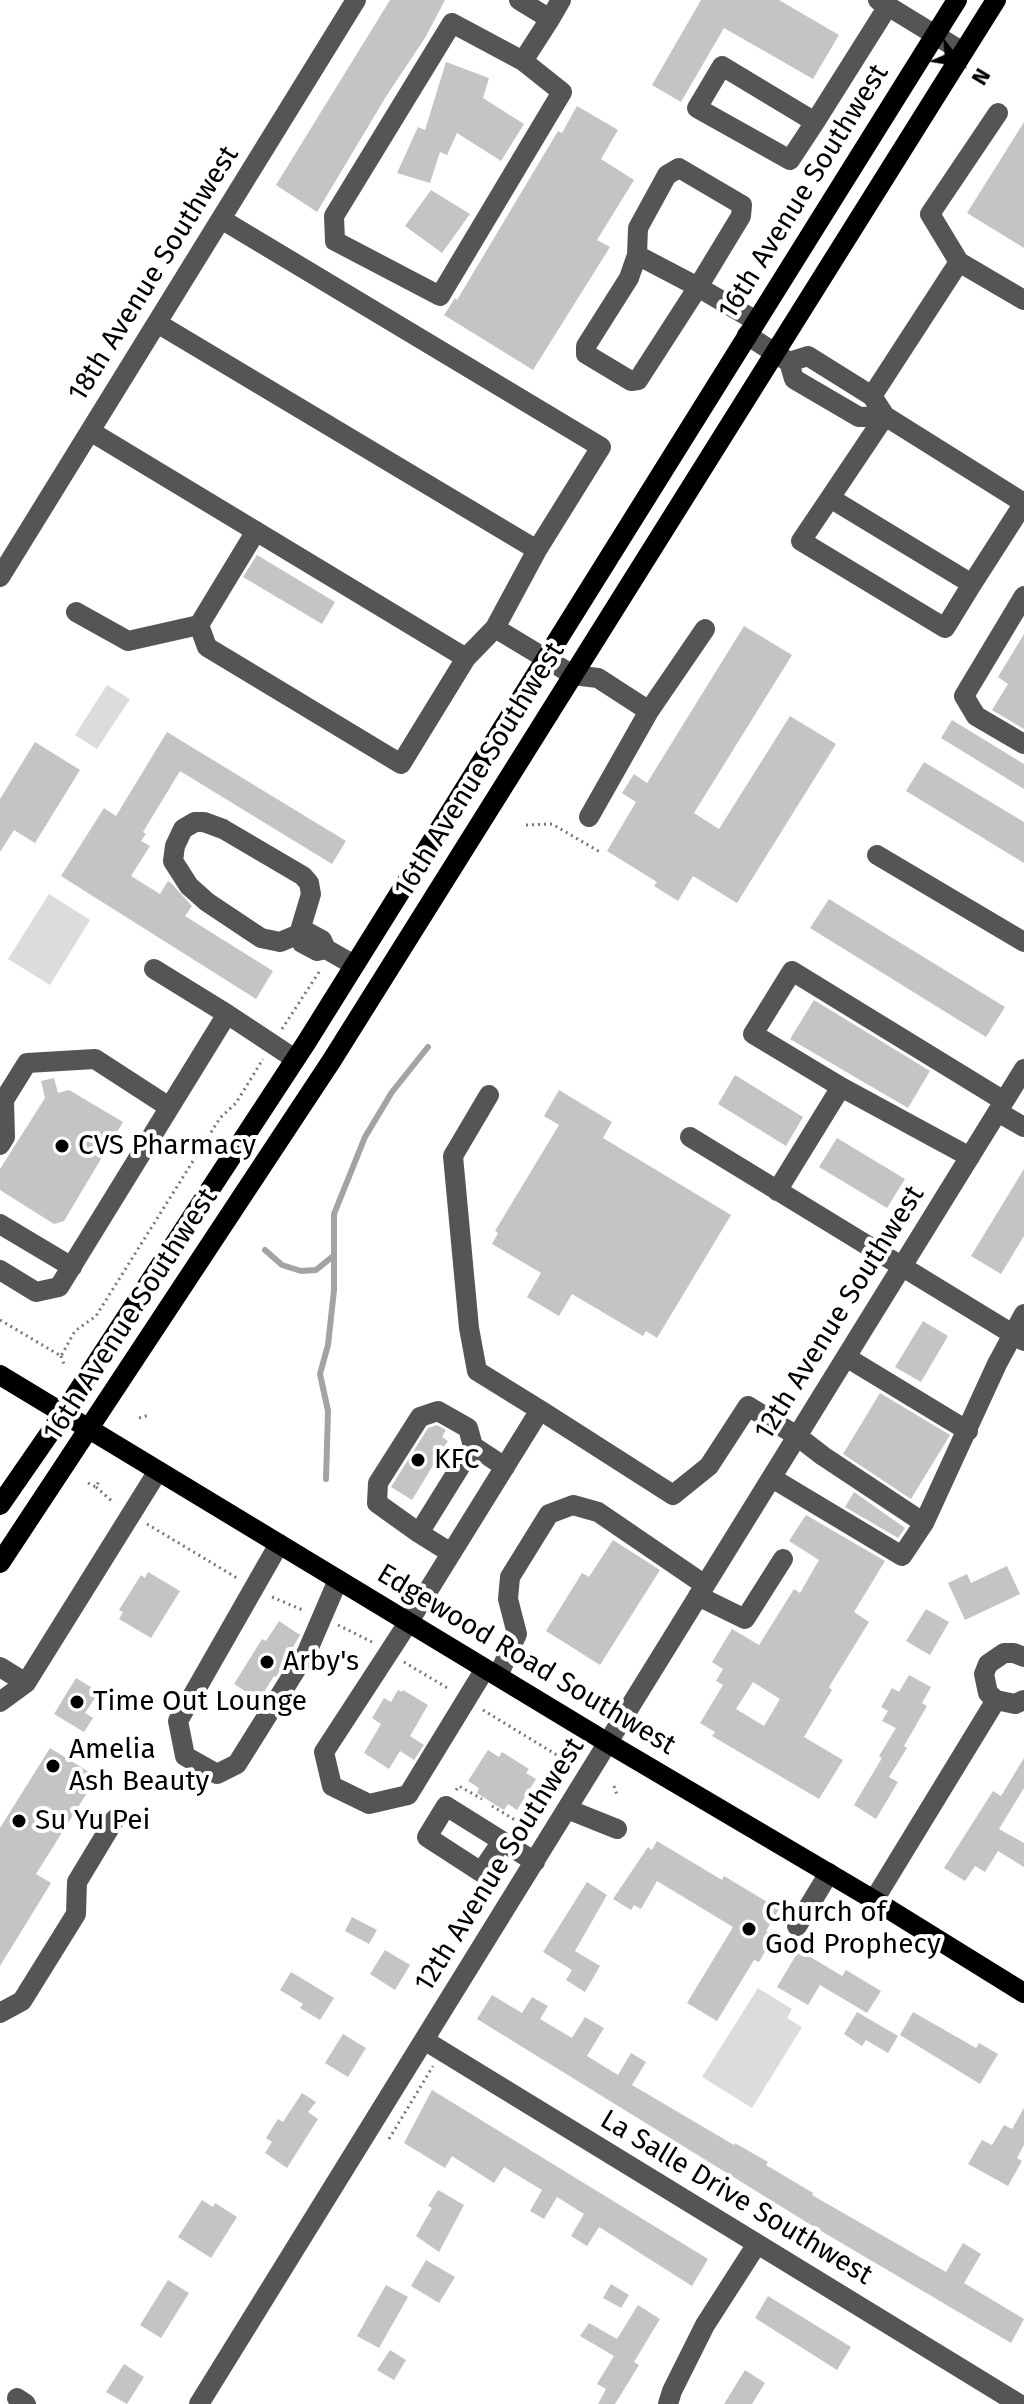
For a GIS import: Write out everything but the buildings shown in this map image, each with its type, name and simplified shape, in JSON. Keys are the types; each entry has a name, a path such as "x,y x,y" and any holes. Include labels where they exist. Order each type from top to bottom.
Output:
{"main road":[{"name":"16th Avenue Southwest","path":"0,1505 295,1059 957,0"},
{"name":"16th Avenue Southwest","path":"0,1563 332,1060 573,675 782,357 996,0"},
{"name":"Edgewood Road Southwest","path":"0,1375 1024,1993"}],"street":[{"name":"18th Avenue Southwest","path":"0,577 356,0"},
{"path":"519,0 550,19"},
{"path":"523,61 561,0"},
{"path":"815,122 722,66 697,108 790,160 815,122 883,3 963,52"},
{"path":"452,23 523,61 562,92 440,296 335,241 334,216 452,23"},
{"path":"998,113 930,214 959,262 1024,300"},
{"path":"679,168 742,205 741,216 698,287 638,380 631,381 586,354 586,346 629,278 637,255 638,228 667,175 679,168"},
{"path":"199,625 207,647 401,764 466,658 495,628 537,550 601,447 221,219"},
{"path":"637,255 698,287 752,328 782,357 794,379 859,417 885,416"},
{"path":"872,396 959,262"},
{"path":"157,323 537,550"},
{"path":"782,357 808,356 872,396 885,416 1024,503 945,628 801,541 885,416"},
{"path":"90,431 466,658"},
{"path":"830,498 972,584"},
{"path":"76,612 128,641 199,625 256,531"},
{"path":"1024,596 964,696 976,716 1024,744"},
{"path":"495,628 573,675 598,678 649,711"},
{"path":"589,817 649,711 705,629"},
{"path":"299,934 311,894 309,883 303,876 223,829 195,822 183,829 175,846 173,861 189,886 207,902 271,942 309,933 354,965"},
{"path":"877,855 1024,942"},
{"path":"154,969 295,1059"},
{"path":"970,1157 841,1087 753,1034 792,971 1001,1106 1024,1127"},
{"path":"0,1270 36,1292 59,1287 227,1014"},
{"path":"2,1132 4,1100 27,1063 95,1059 169,1107"},
{"name":"12th Avenue Southwest","path":"199,2404 1024,1069"},
{"path":"777,1191 841,1087"},
{"path":"489,1095 453,1156 469,1328 477,1371 673,1495 709,1466 748,1406 924,1523"},
{"path":"690,1137 1018,1337"},
{"path":"0,1224 72,1267"},
{"path":"772,1478 902,1556 924,1523 1018,1337 1024,1314"},
{"path":"846,1357 968,1431"},
{"path":"540,1410 324,1752 332,1786 369,1804 408,1795 517,1634 508,1599 510,1577 549,1514 573,1505 598,1512 745,1619 783,1559"},
{"path":"451,1553 377,1503 378,1483 420,1417 438,1411 468,1428 473,1446 505,1467"},
{"path":"419,1533 473,1446"},
{"path":"0,1702 26,1683 158,1471"},
{"path":"279,1544 178,1721 185,1756 217,1774 237,1764 307,1652 338,1580"},
{"path":"1024,1657 1004,1653 988,1664 984,1684 988,1693 1005,1704 1024,1700"},
{"path":"0,1667 26,1683"},
{"path":"874,1900 996,1700"},
{"path":"567,1809 617,1829"},
{"path":"0,2013 22,2001 76,1914 77,1882 115,1819"},
{"path":"502,1841 535,1862"},
{"path":"797,1926 829,1873"},
{"name":"La Salle Drive Southwest","path":"424,2040 1019,2404"},
{"path":"668,2404 705,2325 757,2244"}],"path":[{"path":"526,825 552,824 600,852"},
{"path":"61,1356 75,1331 96,1316 220,1118 236,1103 329,950"},
{"path":"0,1320 61,1356 65,1367"},
{"path":"139,1418 149,1415"},
{"path":"88,1483 96,1487 99,1481"},
{"path":"614,1786 617,1795"},
{"path":"389,2139 437,2060"}],"shaded area":[{"path":"107,685 130,699 97,749 75,735"},
{"path":"49,894 90,920 50,985 8,959"},
{"path":"758,1988 792,2009 787,2018 802,2027 752,2108 702,2077"}],"waterway":[{"path":"326,1479 328,1411 320,1374 328,1345 334,1290 334,1214 365,1137 392,1092 428,1047"},
{"path":"265,1250 282,1265 301,1271 316,1270 332,1257"}],"place":[{"name":"CVS Pharmacy","path":"62,1146"},
{"name":"KFC","path":"418,1460"},
{"name":"Arby's","path":"267,1662"},
{"name":"Time Out Lounge","path":"77,1702"},
{"name":"Amelia Ash Beauty","path":"53,1766"},
{"name":"Su Yu Pei","path":"19,1821"},
{"name":"Church of God Prophecy","path":"749,1929"}]}
